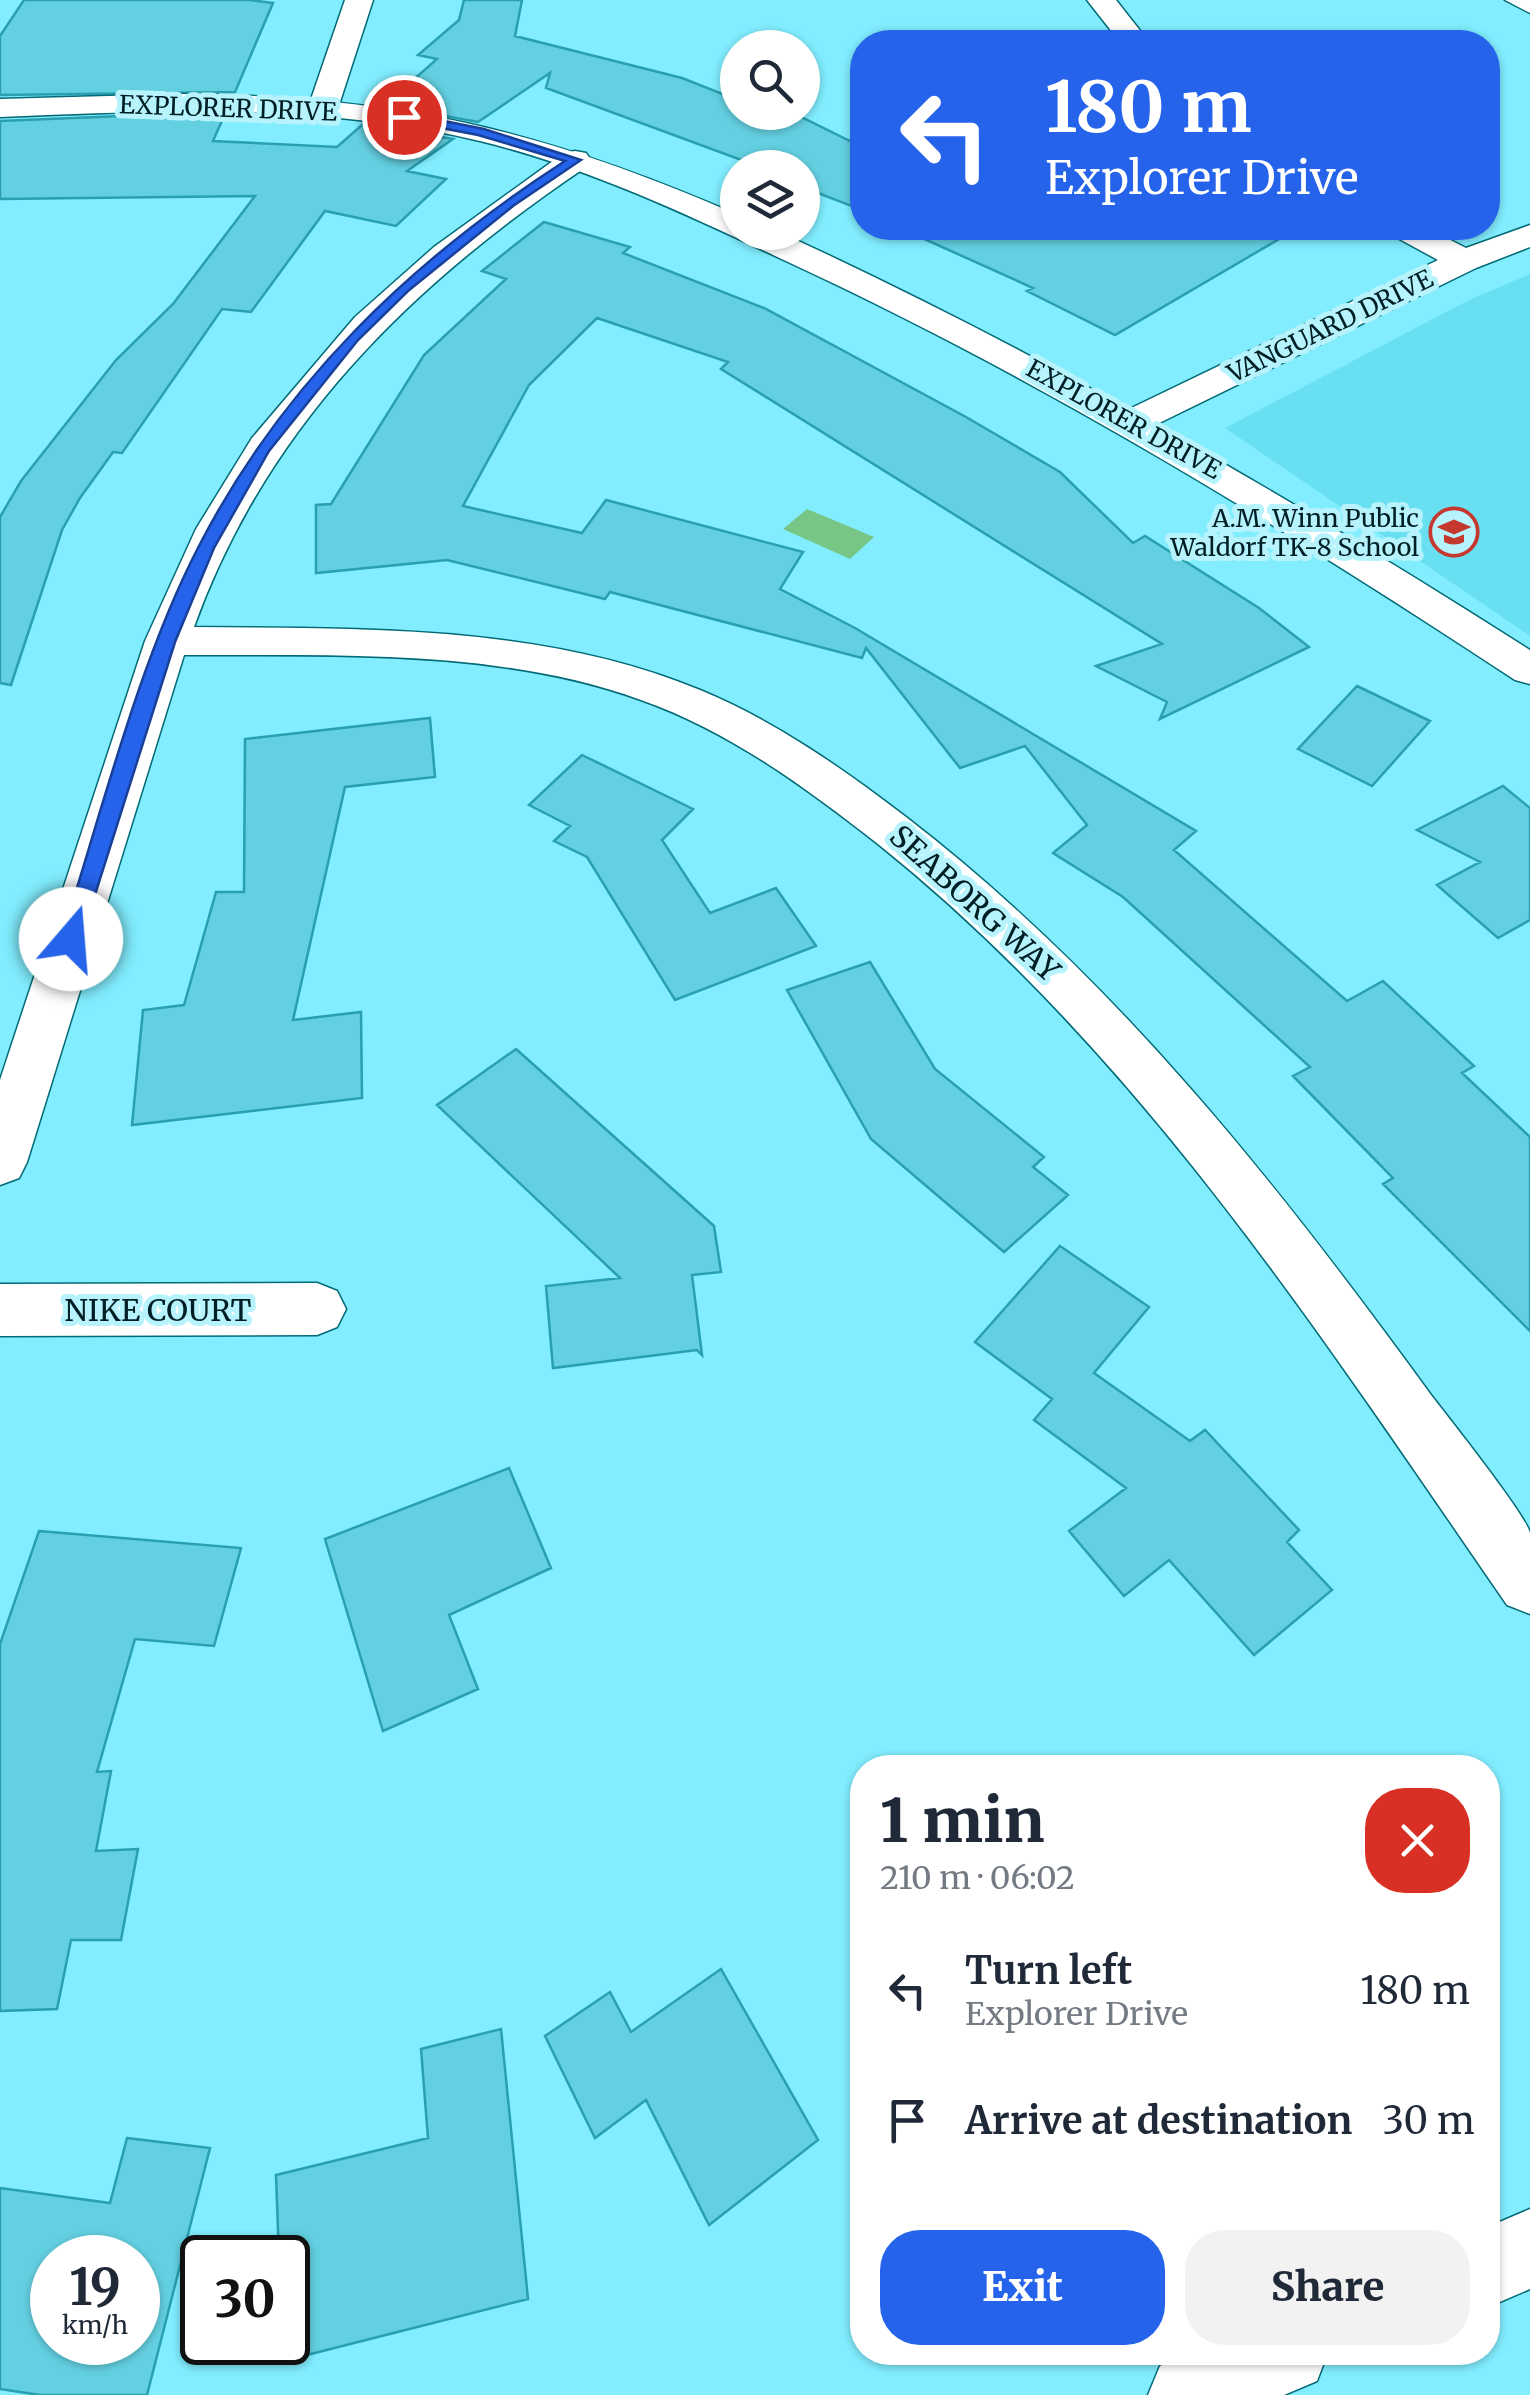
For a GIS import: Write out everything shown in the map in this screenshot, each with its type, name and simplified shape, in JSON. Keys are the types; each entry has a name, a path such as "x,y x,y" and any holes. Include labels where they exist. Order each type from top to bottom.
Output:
{"street":[{"path":"323,108 359,0"},
{"path":"1101,0 1125,30"},
{"path":"1519,0 1530,5"},
{"name":"EXPLORER DRIVE","path":"0,108 193,104 323,108 443,124 575,160 720,219"},
{"path":"0,1162 166,642 206,548 262,449 352,337 454,244 575,160"},
{"name":"VANGUARD DRIVE","path":"1132,422 1464,261 1530,235"},
{"path":"1426,240 1464,261"},
{"name":"EXPLORER DRIVE","path":"789,250 989,344 1132,422 1309,525 1530,670"},
{"name":"SEABORG WAY","path":"166,642 433,647 559,664 676,696 726,718 796,759 908,840 1020,937 1093,1012 1272,1224 1530,1583"},
{"name":"NIKE COURT","path":"0,1310 317,1309"},
{"path":"1500,2263 1530,2249"},
{"path":"1189,2395 1258,2365"}],"shaded area":[{"name":"A.M. Winn Public Waldorf TK-8 School","path":"1530,274 1530,636 1225,428 1469,300"},
{"path":"807,509 874,537 850,559 783,529"}],"building":[{"path":"24,0 273,3 235,92 0,95 0,36"},
{"path":"464,0 522,0 515,36 682,78 720,93 720,130 820,130 820,126 850,141 850,205 820,194 820,150 720,152 546,88 550,73 478,122 385,105 437,59 418,55 459,20"},
{"path":"224,116 213,141 337,147 363,124 453,139 407,171 446,179 396,226 325,211 251,312 222,309 122,453 113,452 80,498 62,530 11,685 0,683 0,517 21,481 116,360 173,304 255,196 0,199 0,121"},
{"path":"544,222 630,247 623,253 764,308 966,417 1060,472 1133,543 1145,536 1259,608 1309,647 1160,719 1167,702 1096,666 1162,644 721,369 728,362 597,318 529,385 463,506 582,533 606,500 803,552 780,589 855,628 1196,831 1174,850 1347,1001 1383,981 1474,1066 1462,1073 1530,1137 1530,1331 1383,1184 1393,1178 1293,1076 1310,1067 1123,897 1053,853 1087,825 1025,746 960,768 866,648 862,658 610,592 605,599 447,560 316,573 316,505 331,504 424,355 506,279 482,271"},
{"path":"927,240 1277,240 1115,335 1027,291 1033,288"},
{"path":"1357,686 1430,721 1372,786 1298,749"},
{"path":"430,718 435,777 345,787 293,1020 361,1012 362,1098 132,1125 143,1010 184,1005 216,892 244,892 245,739"},
{"path":"582,755 693,809 662,840 710,913 776,888 816,946 675,1000 587,857 554,841 570,826 529,805"},
{"path":"1503,786 1530,808 1530,920 1498,938 1437,885 1480,862 1417,830"},
{"path":"870,962 935,1069 1044,1157 1033,1167 1068,1195 1004,1252 871,1139 787,990"},
{"path":"516,1049 714,1226 721,1272 692,1275 702,1355 697,1350 553,1368 546,1286 620,1278 437,1105"},
{"path":"1060,1246 1149,1307 1094,1373 1190,1441 1205,1430 1299,1530 1287,1542 1332,1590 1254,1655 1169,1560 1124,1596 1069,1531 1126,1488 1034,1420 1052,1399 975,1342"},
{"path":"509,1468 551,1568 449,1615 478,1689 383,1731 325,1539"},
{"path":"39,1531 241,1548 214,1646 135,1639 97,1772 111,1771 96,1851 138,1849 121,1940 71,1940 57,2009 0,2011 0,1644"},
{"path":"721,1969 818,2140 709,2225 646,2100 595,2138 545,2036 610,1992 631,2032"},
{"path":"501,2029 528,2299 310,2354 310,2235 278,2235 276,2175 428,2138 421,2049"},
{"path":"127,2138 210,2148 188,2235 180,2235 180,2266 160,2344 160,2235 30,2235 30,2365 155,2365 147,2395 40,2395 0,2389 0,2188 110,2203"}],"place":[{"name":"A.M. Winn Public Waldorf TK-8 School","path":"1454,532"}],"route":[{"path":"71,939 166,642 206,548 262,449 352,337 402,288 509,203 575,160 516,141 404,117"}]}
